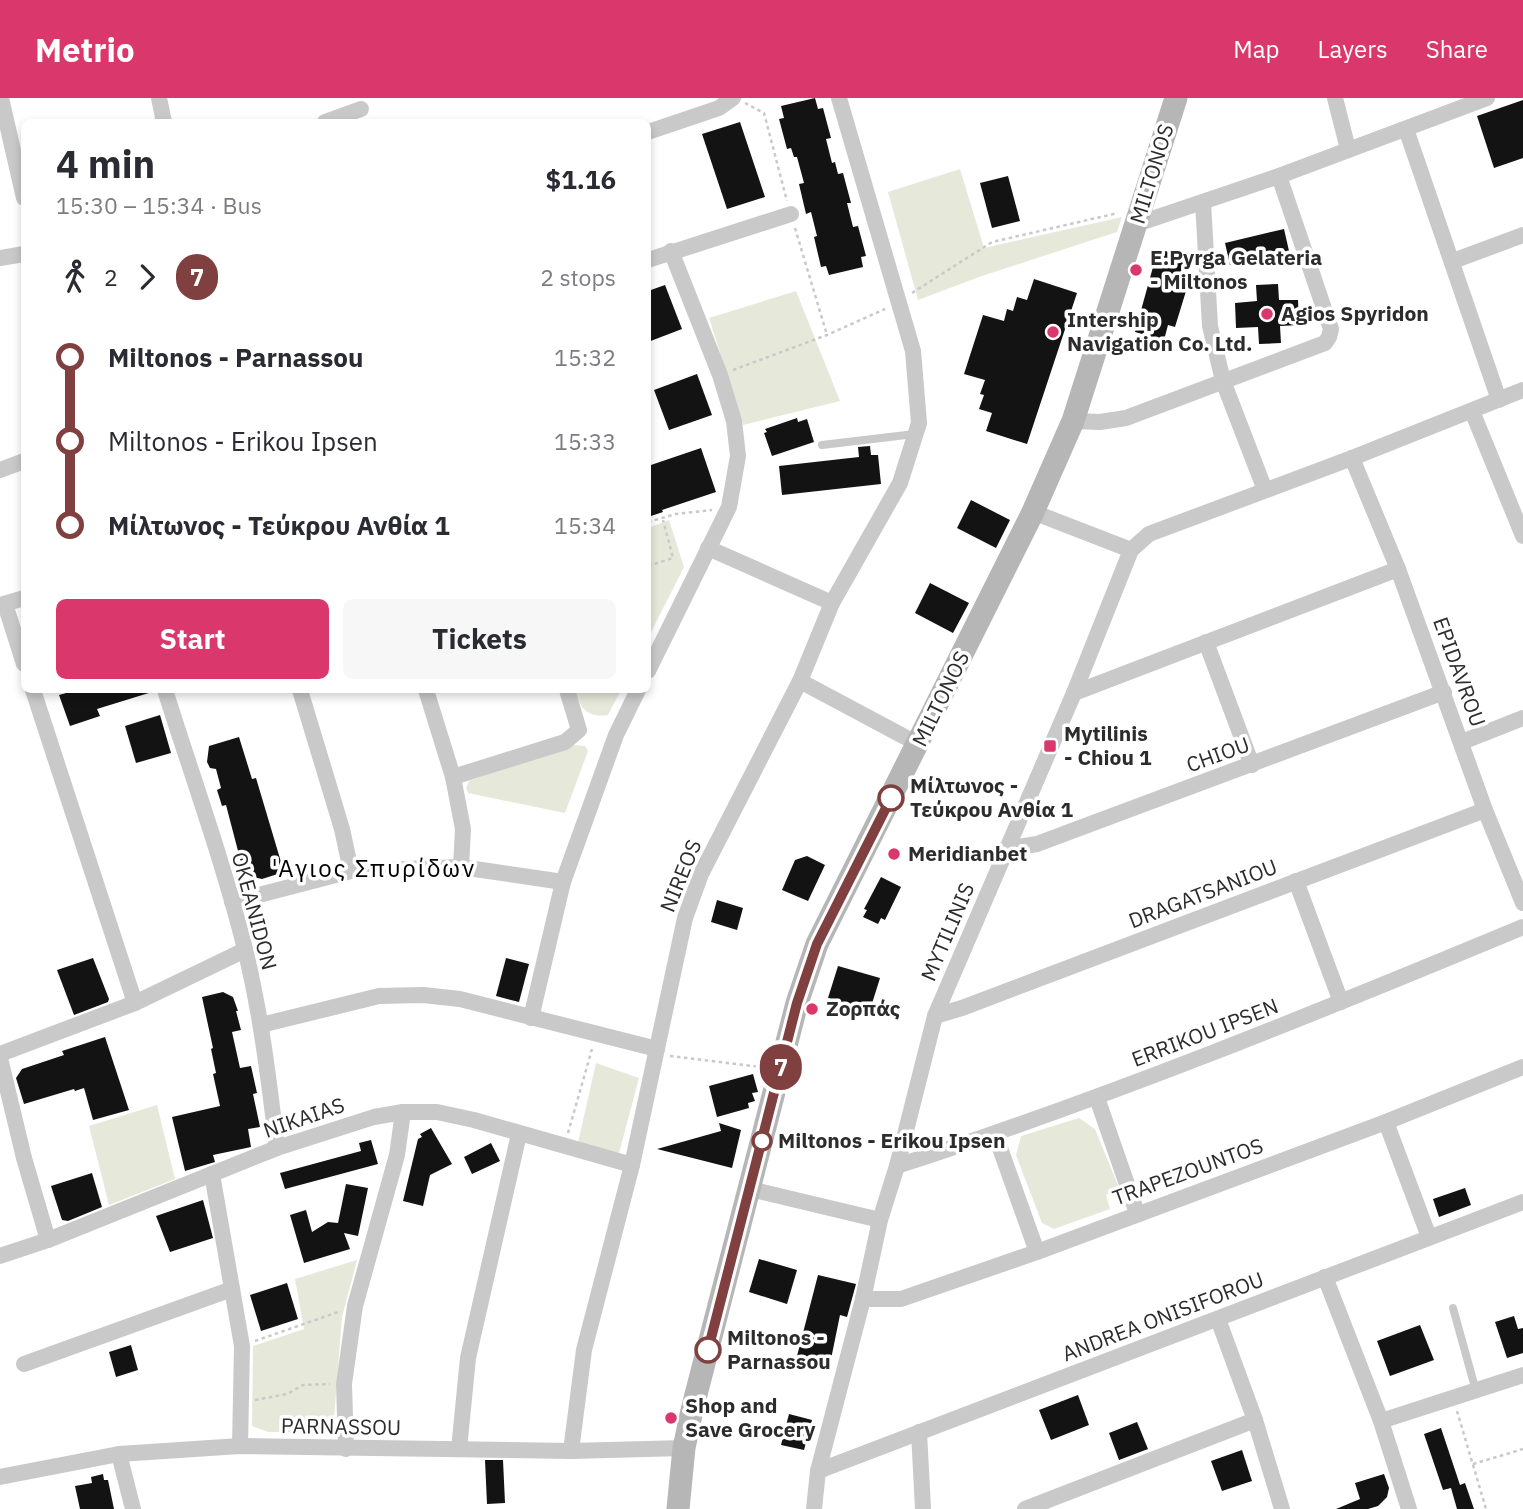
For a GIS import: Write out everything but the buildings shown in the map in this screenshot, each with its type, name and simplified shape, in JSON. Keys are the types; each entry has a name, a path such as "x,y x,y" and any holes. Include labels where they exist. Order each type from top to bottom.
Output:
{"street":[{"path":"1,98 21,185"},
{"path":"159,98 163,119"},
{"path":"651,131 719,108 733,98"},
{"name":"NIREOS","path":"571,1451 584,1349 632,1165 685,918 701,874 800,681 832,603 900,483 919,422 913,351 839,98"},
{"name":"MILTONOS","path":"678,1509 684,1448 692,1410 797,1003 817,944 1033,512 1073,421 1176,98"},
{"path":"1335,98 1348,149"},
{"path":"1139,216 1203,202 1406,129 1453,104 1487,98"},
{"path":"333,119 361,109"},
{"path":"1406,129 1499,400"},
{"path":"1073,421 1100,422 1126,418 1325,343 1331,329 1279,176"},
{"path":"1203,202 1210,326 1223,381 1265,490"},
{"path":"651,259 791,214"},
{"path":"1453,261 1523,235"},
{"path":"651,665 729,508 738,456 734,421 720,375 671,251"},
{"path":"0,258 21,254"},
{"path":"1033,512 1131,550 1149,534 1523,390"},
{"path":"1472,411 1522,528"},
{"name":"EPIDAVROU","path":"1352,458 1398,569 1485,810 1521,892"},
{"path":"0,470 21,462"},
{"path":"708,548 832,603"},
{"name":"MYTILINIS","path":"814,1509 818,1471 863,1299 880,1220 897,1166 935,1016 1074,693 1131,550"},
{"path":"1074,693 1398,569"},
{"path":"21,599 2,604 21,656"},
{"path":"1206,642 1252,765"},
{"path":"800,681 918,744"},
{"name":"CHIOU","path":"1005,849 1037,844 1444,692"},
{"path":"34,693 135,1003"},
{"name":"OKEANIDON","path":"166,693 245,950 261,1025 277,1148"},
{"path":"301,693 342,829 351,871"},
{"path":"427,693 453,777 463,829 461,867"},
{"path":"453,777 565,742 579,730 568,693"},
{"path":"531,1018 563,882 616,735 637,693"},
{"path":"1462,742 1523,718"},
{"name":"DRAGATSANIOU","path":"935,1016 1485,810"},
{"path":"232,902 351,871 461,867 563,882"},
{"path":"1296,881 1341,1002"},
{"name":"ERRIKOU IPSEN","path":"897,1166 1097,1098 1523,927"},
{"path":"48,1240 24,1158 0,1056 135,1003 245,950"},
{"path":"261,1025 379,996 423,995 460,999 657,1052"},
{"name":"TRAPEZOUNTOS","path":"863,1299 901,1299 1037,1252 1386,1122 1523,1067"},
{"path":"1097,1098 1137,1213"},
{"path":"346,1448 344,1384 355,1306 397,1155 402,1112"},
{"name":"NIKAIAS","path":"0,1256 48,1240 277,1148 374,1117 402,1112 437,1112 474,1120 632,1165"},
{"path":"1386,1122 1429,1237"},
{"path":"459,1449 468,1359 519,1134"},
{"path":"995,1134 1037,1252"},
{"path":"212,1174 242,1346 240,1446"},
{"path":"750,1189 880,1220"},
{"name":"ANDREA ONISIFOROU","path":"818,1471 1523,1202"},
{"path":"1325,1277 1381,1421 1409,1509"},
{"path":"24,1364 232,1289"},
{"path":"1218,1320 1255,1420 1282,1509"},
{"path":"1381,1421 1523,1376"},
{"path":"1025,1509 1255,1420"},
{"path":"919,1432 923,1509"},
{"name":"PARNASSOU","path":"0,1477 119,1454 240,1446 571,1451 684,1448"},
{"path":"119,1454 133,1509"}],"lane":[{"path":"822,445 915,434"},
{"path":"1453,1308 1476,1391"}],"path":[{"path":"720,375 827,335 898,303 992,242 1139,216"},
{"path":"651,522 676,514 729,508"},
{"path":"651,564 673,558 662,518"},
{"path":"565,1146 596,1034"},
{"path":"657,1052 780,1070"},
{"path":"242,1346 355,1306"},
{"path":"242,1402 287,1394 303,1385 344,1384"},
{"path":"1453,1398 1486,1509"},
{"path":"1473,1464 1523,1449"}],"shaded area":[{"path":"960,169 984,248 1122,217 1117,232 918,300 888,192"},
{"path":"796,291 840,401 743,425 709,318"},
{"path":"669,520 684,567 651,632 651,527"},
{"path":"576,693 619,693 608,715 590,713 579,702"},
{"path":"573,745 585,746 588,751 565,813 468,793 466,788 469,781"},
{"path":"596,1063 639,1078 619,1153 577,1147"},
{"path":"157,1105 175,1179 109,1205 89,1126"},
{"path":"1079,1118 1095,1129 1120,1190 1106,1195 1110,1209 1054,1229 1042,1223 1016,1155 1021,1136"},
{"path":"357,1260 342,1317 334,1419 317,1432 268,1432 252,1426 253,1346 304,1329 295,1279"}],"bus line":[{"name":"7","path":"708,1350 797,1003 817,944 891,798"}],"place":[{"name":"E.Pyrga Gelateria - Miltonos","path":"1136,270"},
{"name":"Agios Spyridon","path":"1267,314"},
{"name":"Intership Navigation Co. Ltd.","path":"1053,332"},
{"name":"Mytilinis - Chiou 1","path":"1050,746"},
{"name":"Μίλτωνος - Τεύκρου Ανθία 1","path":"891,798"},
{"name":"Meridianbet","path":"894,854"},
{"name":"Ζορπάς","path":"812,1009"},
{"name":"Miltonos - Erikou Ipsen","path":"762,1141"},
{"name":"Miltonos - Parnassou","path":"708,1350"},
{"name":"Shop and Save Grocery","path":"671,1418"}],"district":[{"name":"'Αγιος Σπυρίδων","path":"374,869"}]}
